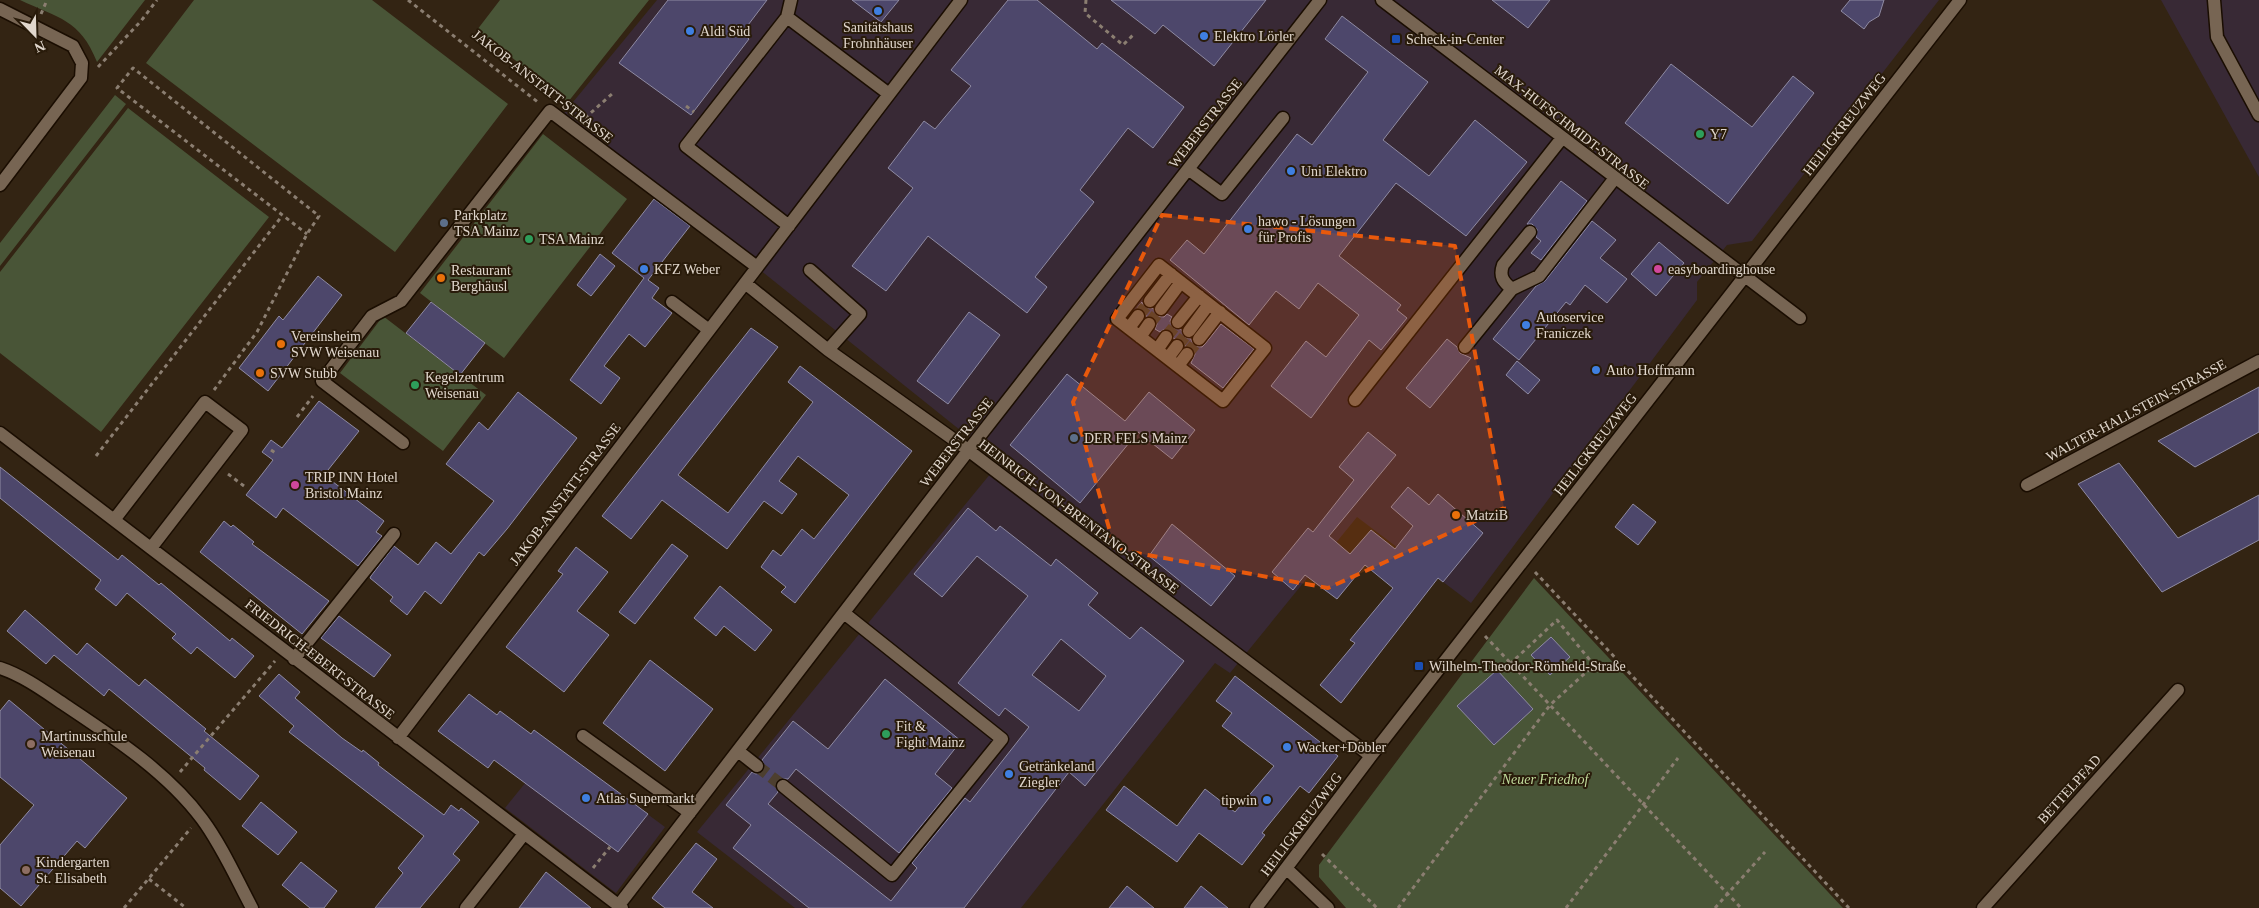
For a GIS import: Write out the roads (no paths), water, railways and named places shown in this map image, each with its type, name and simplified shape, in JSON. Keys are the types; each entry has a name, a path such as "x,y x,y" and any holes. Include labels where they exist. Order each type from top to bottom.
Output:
{"street":[{"path":"789,226 686,146 787,17 791,0"},
{"name":"JAKOB-ANSTATT-STRASSE","path":"398,738 961,0"},
{"name":"WEBERSTRASSE","path":"621,907 690,813 968,451 1320,0"},
{"name":"MAX-HUFSCHMIDT-STRASSE","path":"1382,0 1745,276"},
{"name":"HEILIGKREUZWEG","path":"1256,908 1371,756 1960,0"},
{"path":"2214,0 2217,37 2259,115"},
{"path":"0,9 73,46 82,63 81,78 0,185"},
{"path":"787,17 889,94"},
{"name":"JAKOB-ANSTATT-STRASSE","path":"402,443 322,381 372,316 401,301 550,111 757,267"},
{"path":"1188,169 1222,194 1283,118"},
{"path":"1355,400 1562,138"},
{"path":"1465,346 1512,288 1539,276 1615,178"},
{"path":"1512,288 1501,277 1500,271 1502,265 1530,232"},
{"path":"1159,265 1171,274 1265,348 1223,402 1117,319 1159,265"},
{"path":"810,270 860,314 828,350"},
{"path":"1150,301 1171,274"},
{"path":"1745,276 1800,318"},
{"path":"1161,309 1181,282"},
{"name":"HEINRICH-VON-BRENTANO-STRASSE","path":"745,283 828,350 968,451 1371,756"},
{"path":"1178,322 1199,296"},
{"path":"672,302 709,330"},
{"path":"1194,335 1215,308"},
{"path":"1129,328 1138,316"},
{"path":"1140,337 1149,324"},
{"path":"1157,350 1166,337"},
{"path":"1173,362 1182,350"},
{"name":"WALTER-HALLSTEIN-STRASSE","path":"2027,485 2259,361"},
{"path":"114,520 205,402 242,430 151,548"},
{"name":"FRIEDRICH-EBERT-STRASSE","path":"0,433 621,907"},
{"path":"289,655 394,534"},
{"path":"783,786 892,875 1002,739 844,613"},
{"path":"0,668 19,674 114,737 169,784 200,817 217,840 252,908"},
{"name":"BETTELPFAD","path":"1984,908 2178,690"},
{"path":"583,736 690,813"},
{"path":"738,751 757,766"},
{"path":"466,908 524,834"},
{"path":"1287,869 1328,908"}],"tunnel":[{"path":"1138,316 1150,301"},
{"path":"1149,324 1161,309"},
{"path":"1166,337 1178,322"},
{"path":"1177,346 1189,331"},
{"path":"1187,354 1199,339"},
{"path":"757,766 783,786"}],"place":[{"name":"Sanitätshaus Frohnhäuser","path":"878,11"},
{"name":"Aldi Süd","path":"690,31"},
{"name":"Elektro Lörler","path":"1204,36"},
{"name":"Scheck-in-Center","path":"1396,39"},
{"name":"Y7","path":"1700,134"},
{"name":"Uni Elektro","path":"1291,171"},
{"name":"Parkplatz TSA Mainz","path":"444,223"},
{"name":"hawo - Lösungen für Profis","path":"1248,229"},
{"name":"TSA Mainz","path":"529,239"},
{"name":"KFZ Weber","path":"644,269"},
{"name":"easyboardinghouse","path":"1658,269"},
{"name":"Restaurant Berghäusl","path":"441,278"},
{"name":"Autoservice Franiczek","path":"1526,325"},
{"name":"Vereinsheim SVW Weisenau","path":"281,344"},
{"name":"Auto Hoffmann","path":"1596,370"},
{"name":"SVW Stubb","path":"260,373"},
{"name":"Kegelzentrum Weisenau","path":"415,385"},
{"name":"DER FELS Mainz","path":"1074,438"},
{"name":"TRIP INN Hotel Bristol Mainz","path":"295,485"},
{"name":"MatziB","path":"1456,515"},
{"name":"Wilhelm-Theodor-Römheld-Straße","path":"1419,666"},
{"name":"Fit & Fight Mainz","path":"886,734"},
{"name":"Martinusschule Weisenau","path":"31,744"},
{"name":"Wacker+Döbler","path":"1287,747"},
{"name":"Getränkeland Ziegler","path":"1009,774"},
{"name":"Atlas Supermarkt","path":"586,798"},
{"name":"tipwin","path":"1267,800"},
{"name":"Kindergarten St. Elisabeth","path":"26,870"}],"park label":[{"name":"Neuer Friedhof","path":"1545,779"}]}
